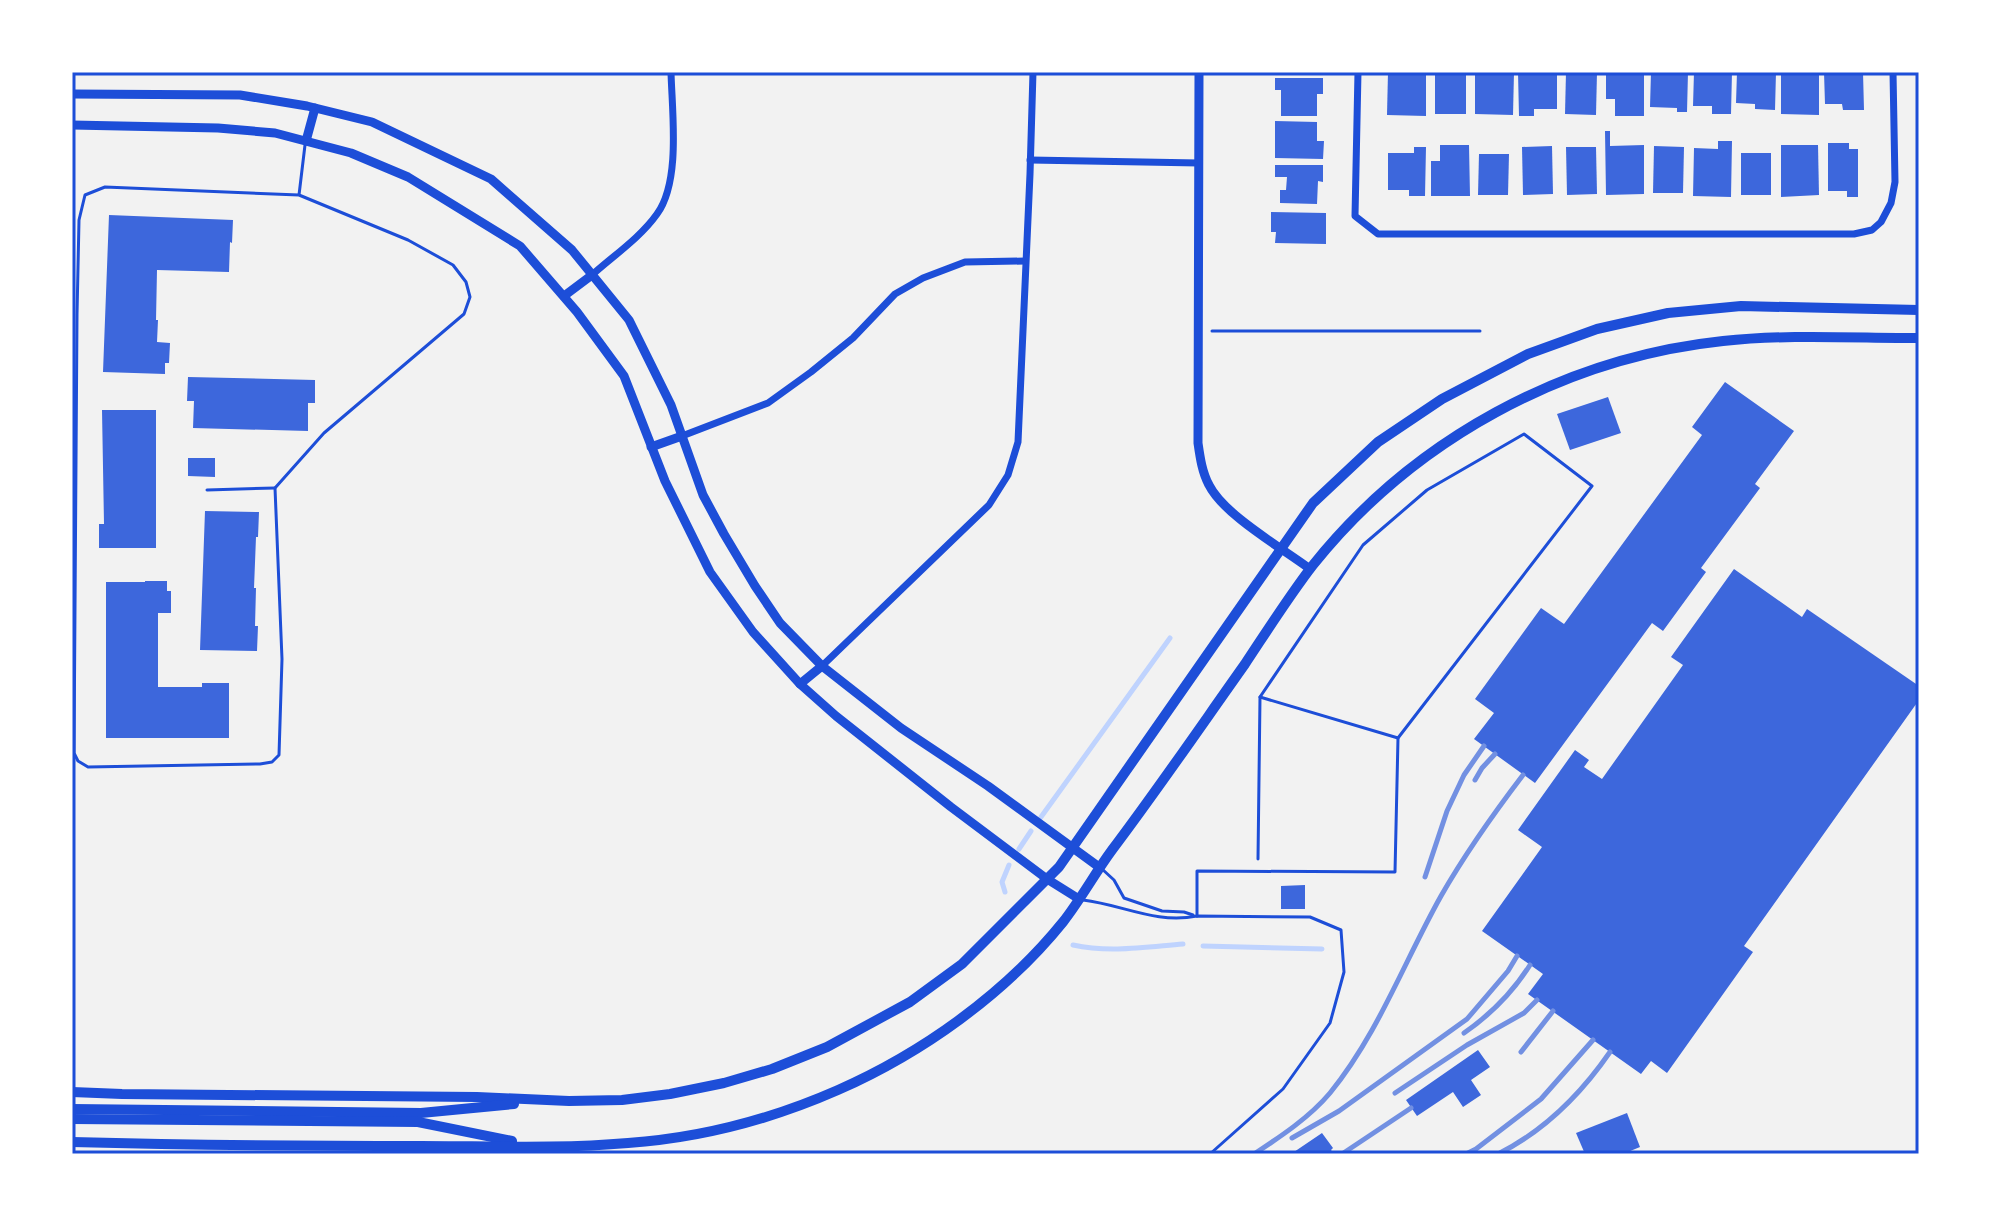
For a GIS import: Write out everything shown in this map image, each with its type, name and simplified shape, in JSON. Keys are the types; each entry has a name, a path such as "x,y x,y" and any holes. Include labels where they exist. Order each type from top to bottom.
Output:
{"main road":[{"path":"72,1092 622,1100 724,1083 772,1069 827,1047 910,1002 962,964 1047,879 1072,848 1313,503 1378,442 1442,399 1528,354 1597,329 1656,315 1705,309 1778,306 1919,310"},
{"path":"72,1142 232,1146 628,1143 701,1133 773,1115 842,1088 907,1054 963,1016 1007,980 1039,948 1062,923 1310,569 1353,520 1428,455 1517,401 1581,373 1649,353 1718,341 1766,338 1919,338"},
{"path":"72,1119 421,1113 551,1100"},
{"path":"72,1109 418,1122 535,1146"}],"street":[{"path":"564,296 592,275 658,213 668,189 673,150 671,72"},
{"path":"800,684 989,505 1008,475 1018,442 1033,72"},
{"path":"1199,72 1198,443 1201,464 1210,487 1231,512 1310,569"},
{"path":"1358,72 1355,216 1378,234 1854,234 1872,230 1881,222 1891,203 1895,182 1893,72"},
{"path":"72,94 240,95 315,108 372,122 491,179 572,250 629,320 671,405 703,495 747,573 780,623 822,666 901,728 988,786 1099,867"},
{"path":"306,141 315,108"},
{"path":"72,125 218,128 275,133 351,153 408,177 520,246 577,312 624,376 665,481 710,572 753,632 800,684 881,753 1047,879 1079,899"},
{"path":"1030,160 1199,163"},
{"path":"651,447 768,403 853,338 895,294 923,278 965,262 1025,261"}],"lane":[{"path":"299,195 306,141"},
{"path":"105,187 299,195 408,240 453,265 466,282 470,297 464,314 324,433 275,488 282,659 279,755 272,762 88,767 78,761 74,753 74,315 79,220 85,195 105,187"},
{"path":"1197,916 1197,871 1395,872 1398,738 1592,486 1524,434 1427,490 1363,545 1260,697 1258,859"},
{"path":"207,490 275,488"},
{"path":"1260,697 1398,738"},
{"path":"1099,867 1114,880 1124,898 1162,911 1197,916"},
{"path":"1079,899 1162,919 1197,916 1310,917 1341,930 1344,972 1330,1023 1283,1089 1210,1154"}],"path":[{"path":"1198,331 1480,331"}],"building":[{"path":"1388,72 1426,72 1426,116 1387,115"},
{"path":"1435,72 1466,72 1466,114 1435,114"},
{"path":"1475,72 1514,72 1513,115 1475,114"},
{"path":"1518,72 1557,72 1557,109 1534,109 1534,116 1519,116"},
{"path":"1566,72 1597,72 1596,115 1565,114"},
{"path":"1606,72 1644,72 1644,116 1615,116 1615,99 1606,99"},
{"path":"1651,72 1688,72 1687,112 1677,112 1677,108 1650,107"},
{"path":"1694,72 1732,72 1731,114 1712,114 1712,106 1693,106"},
{"path":"1737,72 1776,72 1775,110 1755,109 1755,104 1736,103"},
{"path":"1781,72 1819,72 1819,115 1781,114"},
{"path":"1824,72 1863,72 1864,110 1843,110 1842,104 1825,104"},
{"path":"1275,78 1323,78 1323,94 1317,94 1317,116 1281,116 1281,90 1275,90"},
{"path":"1275,121 1317,122 1317,141 1324,141 1323,159 1275,158"},
{"path":"1605,131 1610,131 1610,146 1644,145 1644,194 1606,195"},
{"path":"1718,141 1732,141 1731,197 1693,196 1694,148 1718,149"},
{"path":"1828,143 1849,143 1849,149 1858,149 1858,197 1847,197 1847,191 1828,191"},
{"path":"1440,145 1469,145 1470,196 1431,196 1431,161 1440,161"},
{"path":"1781,145 1818,145 1819,195 1781,197"},
{"path":"1552,146 1553,194 1523,195 1522,147"},
{"path":"1654,146 1684,147 1683,193 1653,193"},
{"path":"1414,147 1426,147 1425,196 1409,196 1409,190 1388,190 1388,153 1414,153"},
{"path":"1566,147 1596,147 1597,194 1567,195"},
{"path":"1741,153 1771,153 1771,195 1741,195"},
{"path":"1479,154 1509,154 1508,195 1478,195"},
{"path":"1275,165 1323,165 1323,182 1318,181 1317,204 1280,203 1280,190 1286,190 1287,177 1275,177"},
{"path":"1271,212 1326,213 1326,244 1275,243 1276,232 1271,232"},
{"path":"109,215 233,220 229,272 157,270 157,342 170,343 165,374 103,372"},
{"path":"188,377 315,380 315,403 308,403 308,431 193,428 194,401 187,401"},
{"path":"1725,382 1794,431 1755,484 1760,488 1701,568 1706,572 1663,631 1652,623 1535,783 1474,739 1494,713 1475,699 1541,608 1564,624 1702,435 1692,427"},
{"path":"1608,397 1621,433 1570,450 1557,414"},
{"path":"102,410 156,410 156,548 99,548 99,524 104,524"},
{"path":"188,458 215,458 215,477 188,476"},
{"path":"205,511 259,512 254,588 257,651 200,650"},
{"path":"1734,569 1802,617 1807,609 1919,686 1919,700 1744,946 1753,952 1667,1073 1651,1061 1641,1074 1528,994 1543,974 1482,931 1542,847 1518,830 1575,750 1589,760 1584,767 1602,779 1683,665 1671,657"},
{"path":"167,581 167,591 171,591 171,613 158,613 158,687 202,687 202,683 229,683 229,738 106,738 106,582"},
{"path":"1305,885 1305,909 1281,909 1281,886"},
{"path":"1478,1050 1490,1067 1471,1080 1481,1095 1463,1107 1453,1092 1417,1116 1406,1100"},
{"path":"1627,1113 1640,1147 1623,1154 1585,1154 1576,1133"},
{"path":"1322,1133 1334,1154 1291,1154"}],"waterway":[{"path":"1041,817 1170,638"},
{"path":"1019,849 1031,831"},
{"path":"1005,892 1002,882 1009,865"},
{"path":"1073,945 1114,949 1183,944"},
{"path":"1203,946 1322,949"}],"railway":[{"path":"1425,877 1447,811 1464,775 1484,746"},
{"path":"1475,780 1495,754"},
{"path":"1254,1154 1313,1110 1347,1070 1376,1022 1450,880 1523,775"},
{"path":"1292,1138 1339,1111 1467,1019 1517,956"},
{"path":"1464,1033 1500,1002 1530,965"},
{"path":"1395,1093 1467,1045 1524,1013 1537,1000"},
{"path":"1521,1052 1553,1011"},
{"path":"1466,1154 1541,1099 1593,1040"},
{"path":"1498,1154 1546,1123 1587,1082 1610,1052"},
{"path":"1342,1154 1411,1108"}]}
